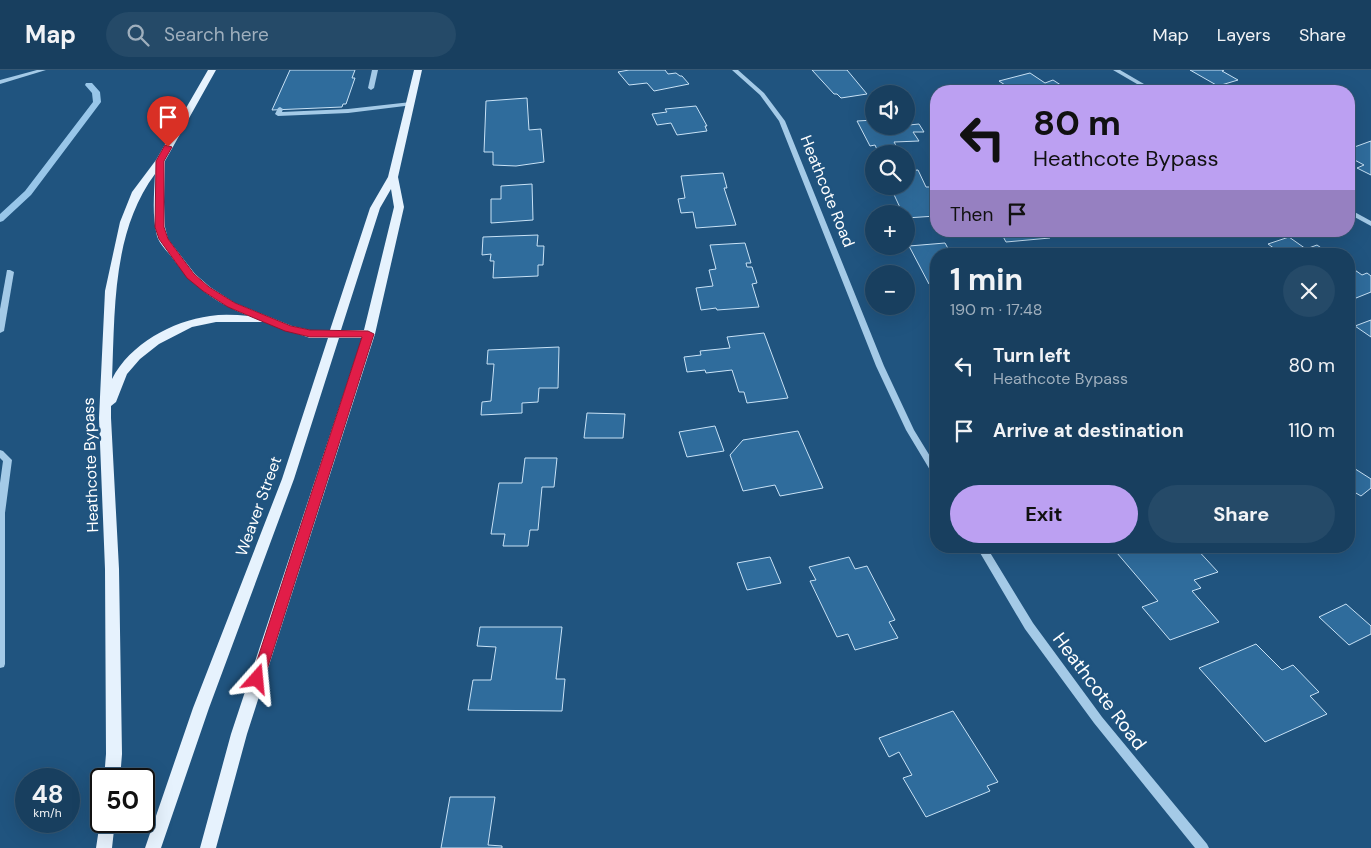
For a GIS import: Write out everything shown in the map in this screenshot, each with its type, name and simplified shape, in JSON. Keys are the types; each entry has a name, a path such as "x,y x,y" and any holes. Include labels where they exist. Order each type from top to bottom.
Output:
{"main road":[{"name":"Heathcote Bypass","path":"113,768 112,569 105,418 110,291 125,222 138,192 160,161 212,70"},
{"name":"Weaver Street","path":"153,848 201,708 288,479 375,208 393,176 418,70"},
{"name":"Heathcote Bypass","path":"160,161 160,227 163,239 190,276 231,305 288,328 310,334 368,334"},
{"name":"Weaver Street","path":"208,848 239,734 368,334 399,207 393,176"},
{"path":"105,418 117,382 127,365 149,345 186,326 210,319 267,320"},
{"path":"104,848 106,833"}],"street":[{"path":"0,82 43,70"},
{"path":"371,88 375,70"},
{"name":"Heathcote Road","path":"735,70 762,94 782,121 880,366 910,430 930,463"},
{"path":"1116,70 1142,85"},
{"path":"280,110 278,114 348,111 411,104"},
{"path":"1355,215 1371,224"},
{"path":"0,331 10,272"},
{"path":"0,453 8,460 0,513 0,664"},
{"name":"Heathcote Road","path":"985,553 1029,626 1092,712 1203,848"}],"building":[{"path":"290,70 355,70 352,78 355,78 346,104 343,104 342,107 272,110"},
{"path":"629,70 665,70 668,74 676,73 682,76 689,84 654,91 647,83 629,85 618,72"},
{"path":"812,70 847,70 865,92 865,94 841,98 834,94"},
{"path":"1190,70 1224,70 1222,71 1238,80 1216,85"},
{"path":"1030,73 1045,83 1053,80 1061,85 1005,85 999,81"},
{"path":"527,98 529,130 541,129 544,162 516,166 493,165 493,152 484,152 486,101"},
{"path":"696,106 707,126 705,126 707,131 677,135 671,123 657,125 652,114 667,112 665,109"},
{"path":"857,121 865,121 865,135 915,135 919,141 894,142 896,145 869,145"},
{"path":"915,124 919,124 924,132 915,132"},
{"path":"1371,141 1371,175 1357,168 1364,165 1355,160 1355,147"},
{"path":"915,170 918,170 926,187 930,187 930,216 915,217 915,205 899,205 894,195 915,195"},
{"path":"723,173 727,188 724,188 736,225 696,228 693,212 681,213 678,199 685,198 681,176"},
{"path":"532,184 533,220 491,223 491,199 501,199 501,186"},
{"path":"538,235 537,246 544,246 543,265 538,265 538,276 493,278 494,261 490,261 491,254 482,255 483,237"},
{"path":"1003,237 1050,238 1006,242"},
{"path":"1289,237 1305,248 1274,248 1268,244"},
{"path":"745,243 751,263 746,263 747,267 752,267 757,283 752,284 759,307 701,310 696,288 713,286 709,270 716,269 710,245"},
{"path":"945,243 948,248 930,248 929,284 914,255 915,246"},
{"path":"1317,245 1321,248 1309,248"},
{"path":"1355,270 1362,275 1367,273 1371,276 1371,292 1355,298"},
{"path":"1371,320 1371,337 1355,326"},
{"path":"764,333 788,398 747,403 744,392 739,392 732,370 706,373 705,370 687,372 684,357 701,355 700,351 730,348 727,337"},
{"path":"559,347 558,388 539,388 538,402 522,403 522,413 481,415 482,402 491,401 494,364 487,364 488,350"},
{"path":"587,413 625,414 623,438 584,438"},
{"path":"715,426 724,451 687,457 679,432"},
{"path":"798,431 823,488 780,496 775,485 743,491 730,455 743,440"},
{"path":"525,458 557,458 554,487 542,487 538,530 530,530 528,546 503,546 505,534 491,534 499,483 522,483"},
{"path":"1355,469 1371,479 1371,488 1361,496 1355,492"},
{"path":"1117,553 1200,553 1218,572 1194,580 1201,588 1192,591 1219,622 1170,640 1142,607 1158,601"},
{"path":"770,557 781,583 747,590 737,563"},
{"path":"849,557 855,569 867,566 895,620 889,622 898,638 855,650 848,634 837,637 810,581 816,580 809,567"},
{"path":"1346,604 1371,626 1371,634 1349,645 1319,617"},
{"path":"480,627 562,627 556,679 565,679 562,711 468,710 473,680 491,680 496,647 477,646"},
{"path":"1256,644 1282,670 1293,665 1319,692 1310,696 1327,714 1265,742 1199,668"},
{"path":"953,711 998,782 987,786 990,791 926,817 903,778 912,775 899,752 889,757 879,738"},
{"path":"450,797 495,797 488,845 502,846 502,848 441,848"}],"waterway":[{"path":"0,219 28,193 97,102 96,92 89,85"}],"route":[{"path":"168,147 160,161 160,227 163,239 190,276 231,305 288,328 310,334 368,334 257,679"}]}
